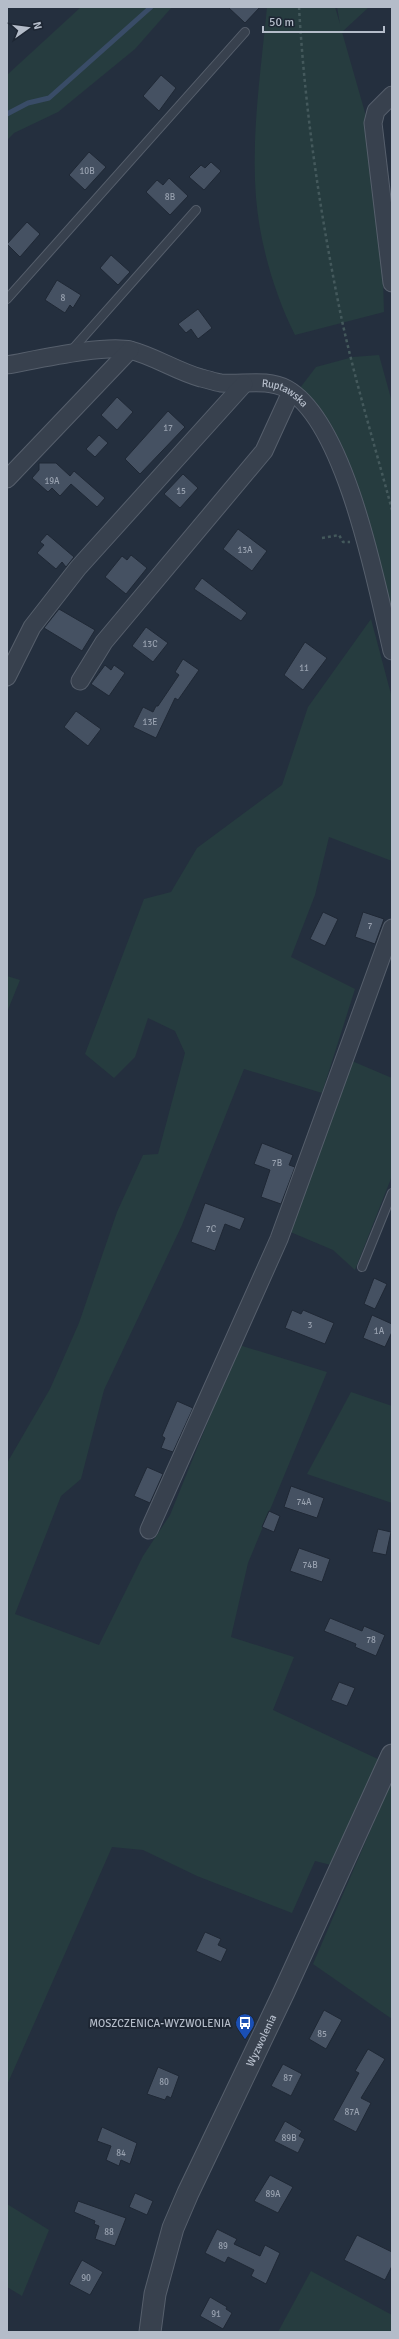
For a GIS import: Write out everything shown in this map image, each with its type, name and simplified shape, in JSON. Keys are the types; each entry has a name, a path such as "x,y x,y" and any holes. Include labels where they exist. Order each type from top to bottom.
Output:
{"street":[{"path":"392,95 376,111 373,122 392,283"},
{"name":"Ruptawska","path":"7,365 114,349 130,350 199,377 221,382 244,384 263,383 281,387 291,392 318,418 327,434 342,470 364,540 392,651"},
{"path":"7,479 130,350"},
{"path":"7,677 32,627 78,568 244,384"},
{"path":"80,681 104,642 264,451 291,392"},
{"path":"149,1530 278,1239 392,928"},
{"name":"Wyzwolenia","path":"150,2332 155,2294 174,2228 188,2193 287,1986 392,1755"}],"lane":[{"path":"7,299 245,32"},
{"path":"68,355 196,210"},
{"path":"362,1267 392,1193"}],"path":[{"path":"300,7 309,117 326,238 351,356 392,510"},
{"path":"322,538 339,535 343,542 364,540"}],"green space":[{"path":"81,7 172,7 135,49 58,112 14,133 7,140 7,75"},
{"path":"267,7 335,7 340,24 337,7 369,7 342,32 368,123 382,247 384,312 295,335 287,319 269,268 261,233 256,198 256,126"},
{"path":"379,355 392,402 392,623 339,445 322,414 300,388 316,367 353,357"},
{"path":"371,619 392,698 392,861 329,837 315,895 291,957 355,989 322,1093 244,1069 182,1225 104,1390 81,1479 61,1496 15,1614 99,1645 143,1556 170,1515 239,1345 327,1372 248,1563 231,1637 294,1657 273,1710 380,1760 331,1865 315,1861 292,1913 197,1876 143,1850 112,1847 7,2085 7,1463 50,1389 79,1323 117,1212 143,1155 158,1154 185,1053 175,1031 148,1018 135,1057 114,1078 85,1054 144,899 171,892 197,848 282,785 308,707"},
{"path":"7,976 20,980 7,1012"},
{"path":"352,1061 392,1078 392,1176 355,1270 333,1250 288,1231"},
{"path":"351,1392 392,1406 392,1503 307,1474"},
{"path":"392,1780 392,2019 313,1964"},
{"path":"7,2204 49,2230 22,2296 7,2287"},
{"path":"311,2271 392,2315 392,2332 278,2332"}],"building":[{"path":"228,7 260,7 245,23"},
{"path":"161,75 176,88 159,111 143,96"},
{"path":"89,152 106,167 85,190 69,175"},
{"path":"211,162 221,171 204,190 189,177 201,165 205,168"},
{"path":"169,178 188,196 170,215 146,192 157,180 163,185"},
{"path":"27,222 40,234 20,257 7,244"},
{"path":"111,255 130,272 118,285 100,268"},
{"path":"57,280 81,295 73,308 70,305 65,313 45,300"},
{"path":"198,309 212,328 198,339 191,329 186,333 178,324"},
{"path":"117,397 133,412 117,430 101,415"},
{"path":"168,411 185,427 140,474 125,459"},
{"path":"99,435 108,443 95,457 86,449"},
{"path":"39,463 56,463 70,476 74,471 105,498 97,507 71,484 60,496 52,488 48,492 32,478 39,470"},
{"path":"183,474 198,488 180,508 164,494"},
{"path":"238,529 267,551 252,571 223,549"},
{"path":"47,534 74,557 66,567 62,562 56,569 37,553 44,545 40,542"},
{"path":"131,555 147,568 126,594 105,577 122,556 127,560"},
{"path":"202,578 247,613 241,621 194,589"},
{"path":"59,609 95,630 82,651 44,628"},
{"path":"146,627 168,643 153,662 132,646"},
{"path":"305,642 327,658 303,690 284,675"},
{"path":"183,659 199,670 178,700 175,698 156,738 133,727 143,707 153,712 156,706 158,706 179,675 175,672"},
{"path":"105,665 111,670 114,665 125,673 109,696 91,684"},
{"path":"76,711 101,729 88,746 64,727"},
{"path":"323,912 338,919 325,946 310,939"},
{"path":"363,912 384,919 375,944 355,937"},
{"path":"262,1143 293,1155 289,1165 295,1167 281,1204 261,1197 270,1170 254,1164"},
{"path":"205,1203 245,1218 240,1230 225,1224 215,1251 191,1242"},
{"path":"374,1278 387,1284 375,1309 364,1304"},
{"path":"292,1310 301,1314 303,1310 334,1323 325,1344 285,1328"},
{"path":"372,1315 392,1324 392,1332 385,1347 363,1338"},
{"path":"177,1401 193,1408 173,1452 161,1448 165,1438 162,1436"},
{"path":"147,1467 163,1474 150,1503 134,1496"},
{"path":"291,1486 324,1498 317,1518 284,1507"},
{"path":"269,1511 280,1516 274,1532 262,1527"},
{"path":"378,1529 391,1532 386,1555 372,1552"},
{"path":"299,1548 330,1559 322,1582 290,1571"},
{"path":"330,1618 362,1631 364,1626 385,1635 376,1656 355,1647 356,1644 324,1631"},
{"path":"339,1682 355,1688 347,1706 331,1700"},
{"path":"205,1932 221,1939 218,1945 227,1949 221,1962 196,1951"},
{"path":"324,2010 342,2020 326,2049 309,2039"},
{"path":"368,2049 385,2059 361,2098 371,2103 356,2132 333,2120 359,2073 355,2071"},
{"path":"283,2064 302,2074 291,2096 271,2086"},
{"path":"158,2067 179,2076 171,2098 167,2096 165,2100 147,2094"},
{"path":"285,2121 302,2131 299,2136 305,2139 298,2153 274,2141"},
{"path":"102,2127 137,2143 130,2164 121,2160 119,2166 106,2160 111,2146 97,2141"},
{"path":"270,2175 293,2187 278,2213 254,2201"},
{"path":"135,2193 153,2201 147,2215 129,2207"},
{"path":"78,2201 126,2218 115,2246 95,2239 99,2226 94,2224 95,2221 74,2212"},
{"path":"217,2229 237,2239 234,2244 260,2256 265,2245 280,2253 266,2284 251,2276 254,2270 228,2257 225,2263 205,2253"},
{"path":"357,2235 392,2252 392,2266 385,2280 344,2260"},
{"path":"82,2260 103,2272 90,2295 69,2284"},
{"path":"210,2297 227,2307 226,2309 232,2313 223,2329 200,2316"}],"waterway":[{"path":"7,114 28,103 49,98 151,7"}],"place":[{"name":"MOSZCZENICA-WYZWOLENIA","path":"245,2040"}]}
